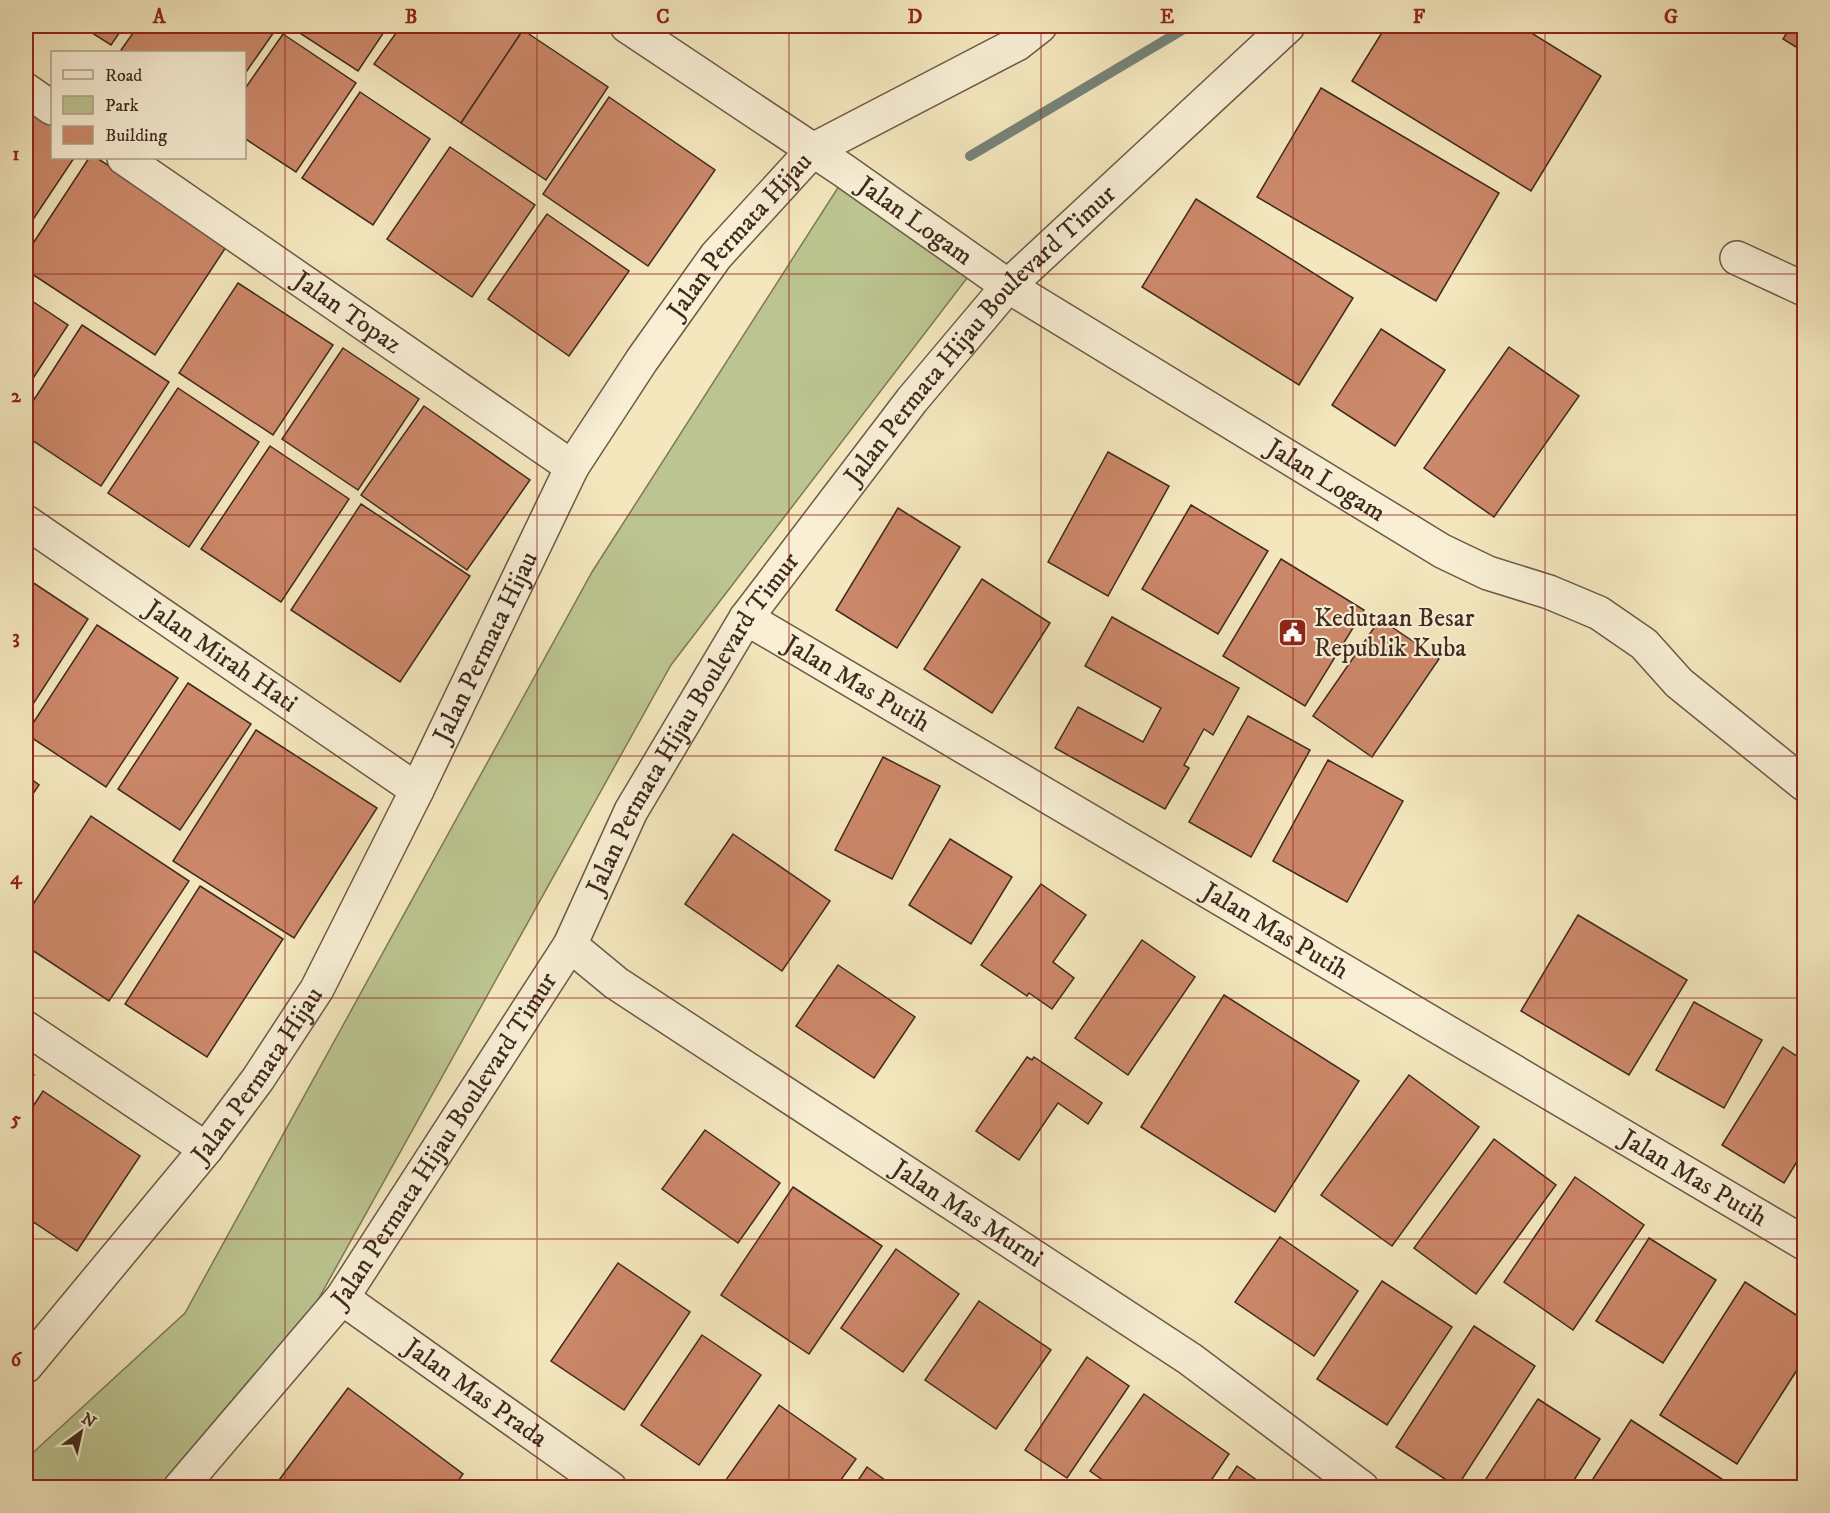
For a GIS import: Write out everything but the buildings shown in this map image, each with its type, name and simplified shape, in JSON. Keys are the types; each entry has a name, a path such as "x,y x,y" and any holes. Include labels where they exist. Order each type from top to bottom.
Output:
{"street":[{"name":"Jalan Logam","path":"627,26 843,170 1008,286 1442,551 1488,573 1549,592 1599,613 1644,644 1679,683 1804,784"},
{"name":"Jalan Permata Hijau","path":"26,1366 206,1149 258,1079 317,989 417,790 572,467 642,360 716,256 813,150 1017,44 1040,26"},
{"name":"Jalan Permata Hijau Boulevard Timur","path":"180,1488 342,1298 570,945 631,811 746,618 912,400 1008,286 1288,26"},
{"path":"26,90 51,107"},
{"name":"Jalan Topaz","path":"125,159 572,467"},
{"path":"1737,258 1804,289"},
{"name":"Jalan Mirah Hati","path":"26,522 417,790"},
{"name":"Jalan Mas Putih","path":"746,618 1804,1243"},
{"name":"Jalan Mas Murni","path":"570,945 616,983 1190,1359 1362,1488"},
{"path":"26,1028 206,1149"},
{"name":"Jalan Mas Prada","path":"342,1298 610,1488"}],"green space":[{"path":"839,186 974,269 671,665 304,1325 169,1487 26,1488 26,1459 185,1313 592,572"}],"waterway":[{"path":"970,156 1189,26"}],"place":[{"name":"Kedutaan Besar Republik Kuba","path":"1293,633"}]}
